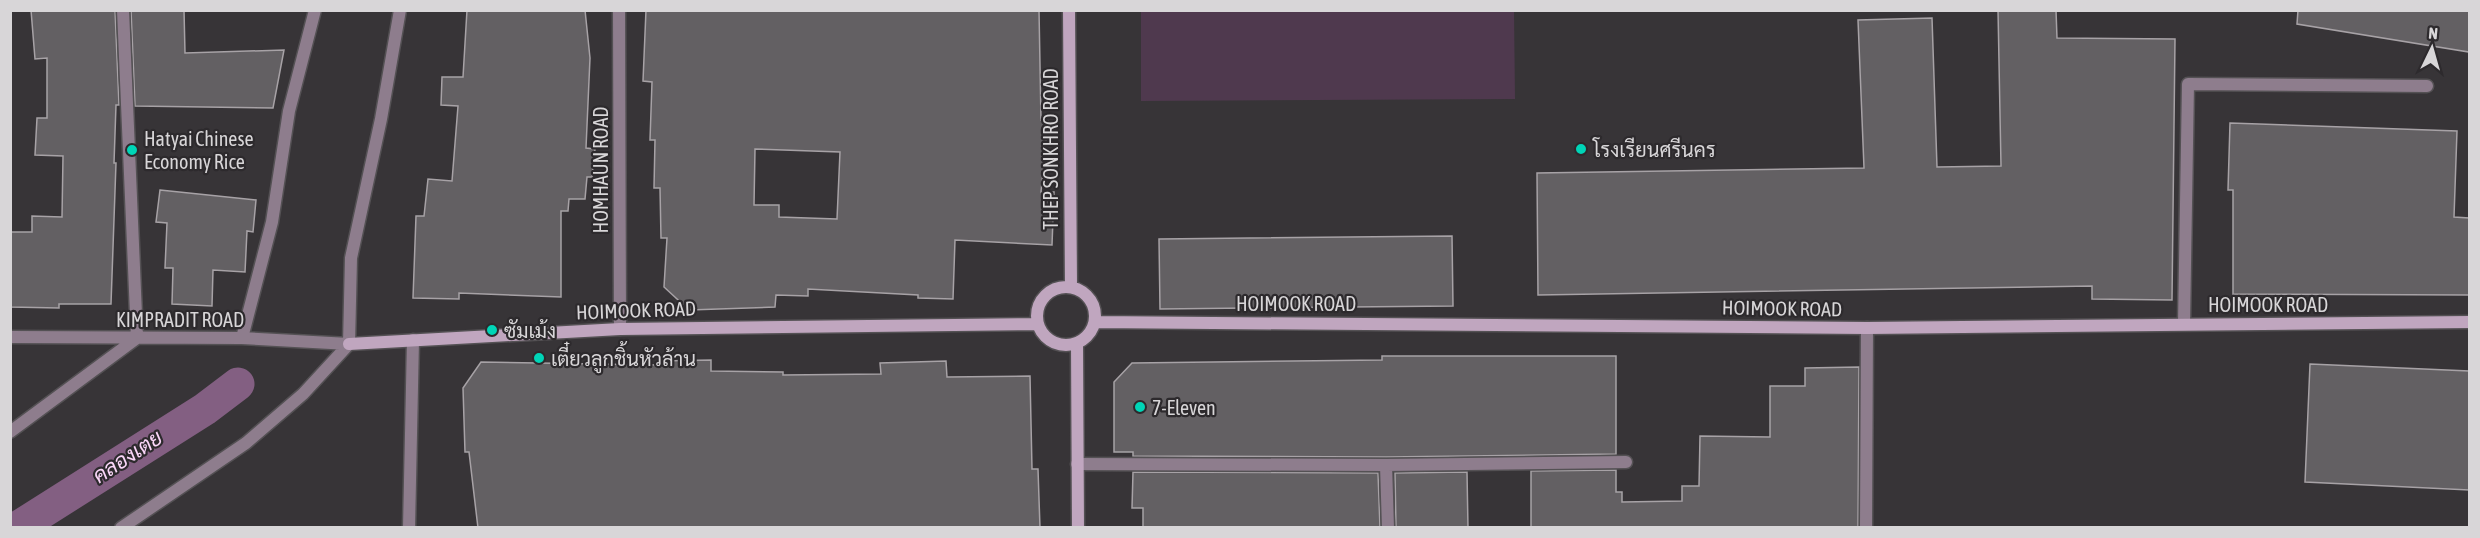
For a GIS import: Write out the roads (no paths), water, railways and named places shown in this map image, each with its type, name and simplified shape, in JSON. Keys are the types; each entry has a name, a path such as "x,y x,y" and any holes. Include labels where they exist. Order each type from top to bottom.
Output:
{"street":[{"path":"10,432 137,338 123,10"},
{"path":"247,338 272,222 289,111 315,10"},
{"path":"121,528 246,443 303,394 349,344 351,258 381,119 400,10"},
{"name":"HOMHAUN ROAD","path":"619,10 620,329"},
{"name":"THEP SONKHRO ROAD","path":"1069,10 1071,287"},
{"path":"2184,324 2188,84 2427,86"},
{"path":"1071,287 1088,296 1096,313 1095,322 1091,331 1077,343 1058,344 1049,340 1038,324 1036,314 1044,296 1052,290 1071,287"},
{"name":"HOIMOOK ROAD","path":"1095,322 1868,328 2469,321"},
{"name":"HOIMOOK ROAD","path":"349,344 620,329 1038,324"},
{"path":"1866,528 1868,328"},
{"name":"KIMPRADIT ROAD","path":"10,337 247,338 349,344"},
{"path":"409,528 413,340"},
{"path":"1077,343 1078,528"},
{"path":"1077,464 1386,465 1626,462"},
{"path":"1386,465 1388,528"}],"waterway":[{"name":"คลองเตย","path":"17,528 205,409 238,384"}],"place":[{"name":"โรงเรียนศรีนคร","path":"1581,149"},
{"name":"Hatyai Chinese Economy Rice","path":"132,150"},
{"name":"ซัมเม้ง","path":"492,330"},
{"name":"เตี๋ยวลูกชิ้นหัวล้าน","path":"539,358"},
{"name":"7-Eleven","path":"1140,407"}]}
